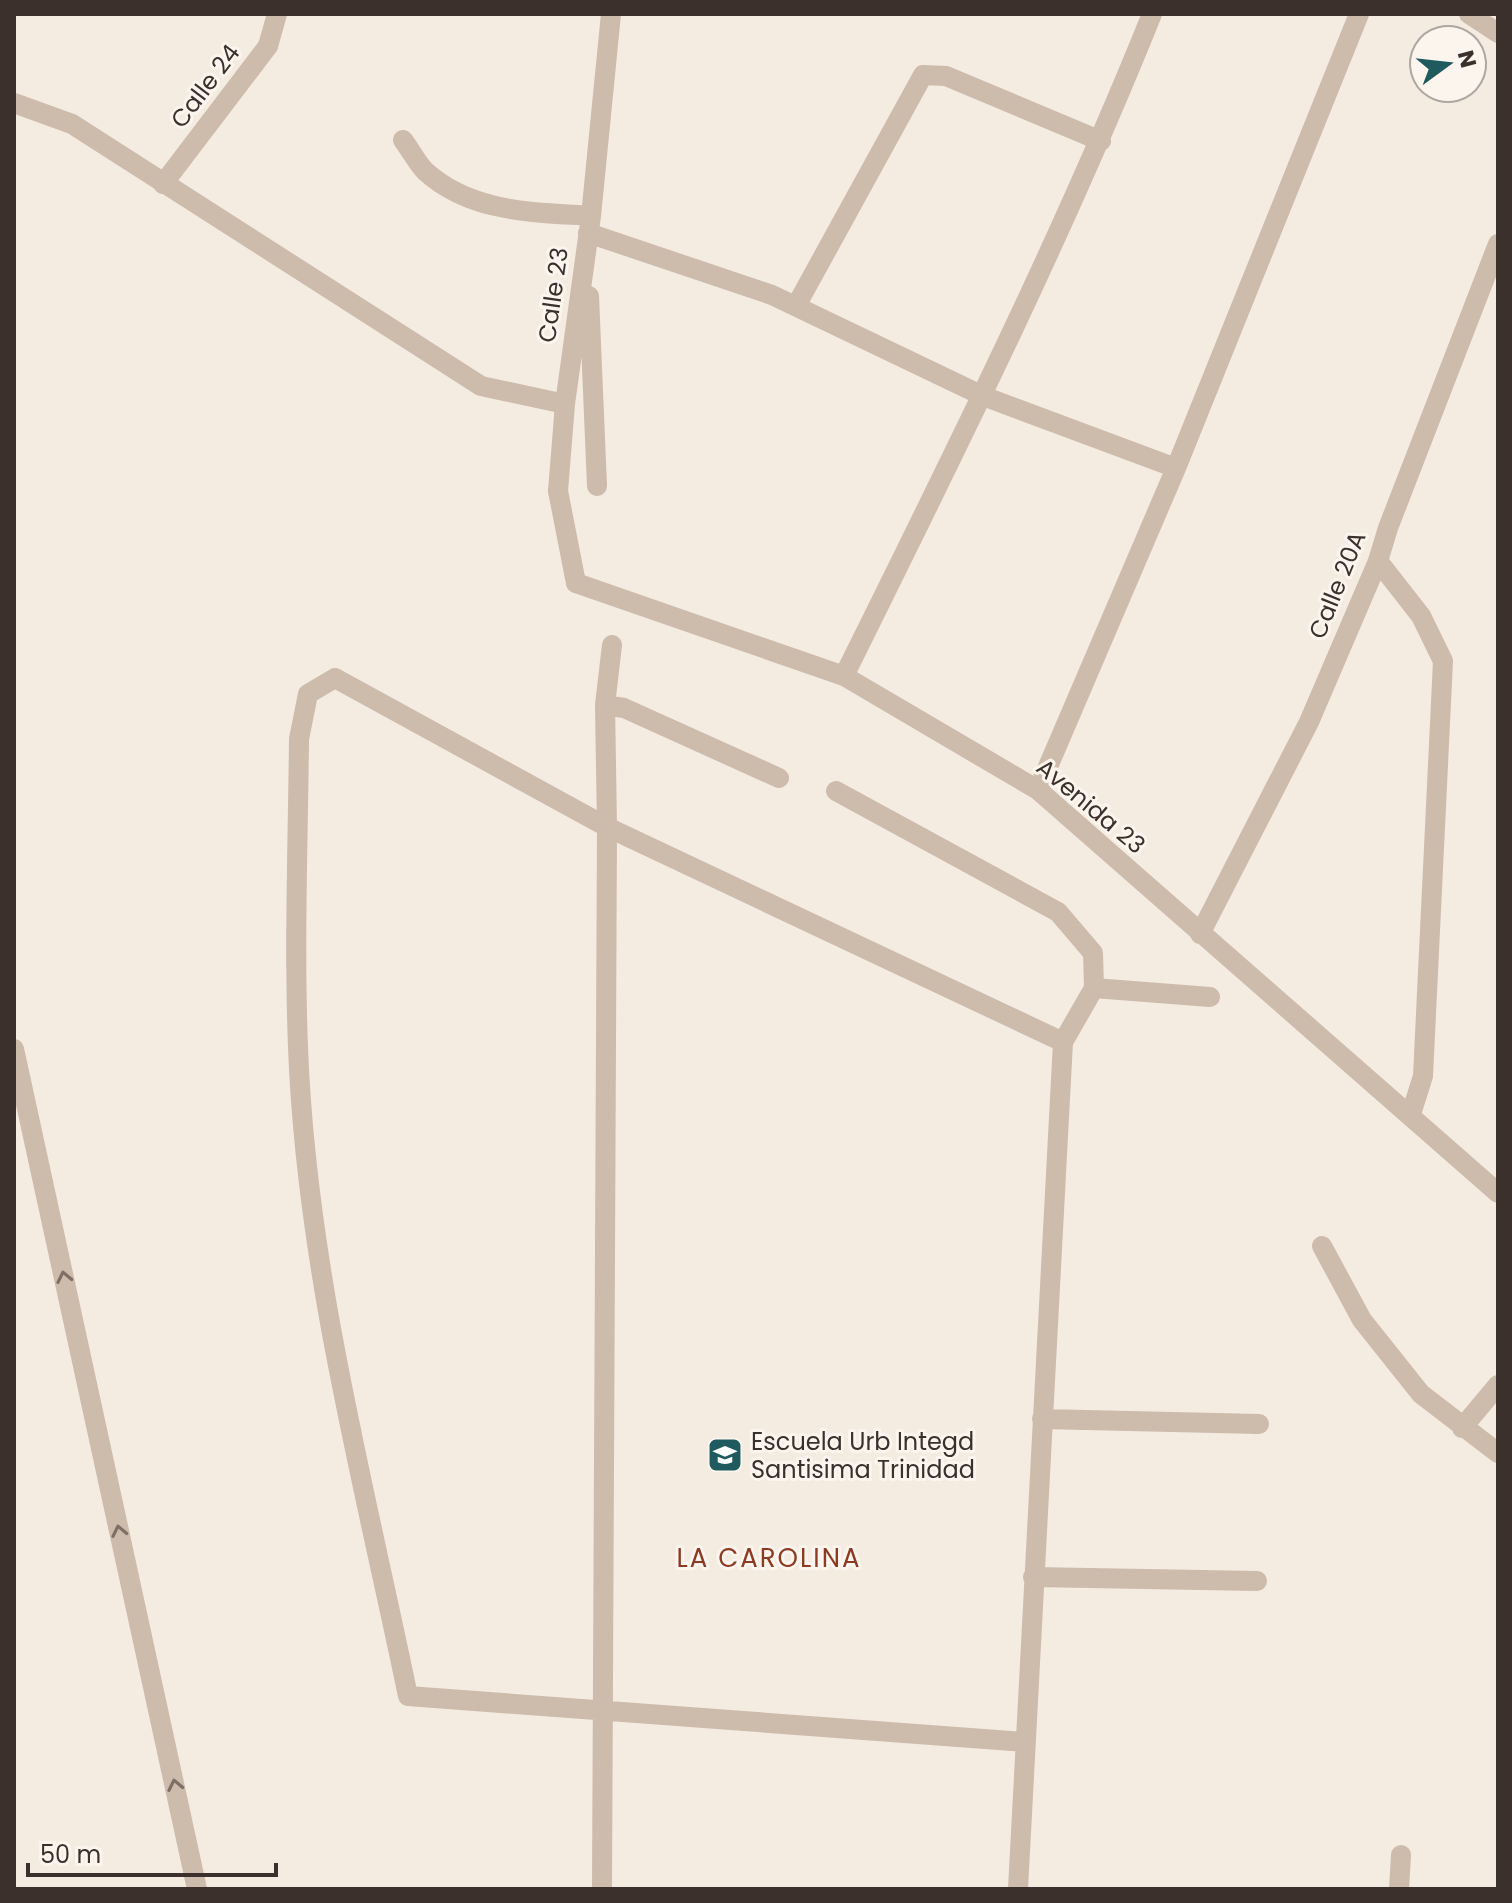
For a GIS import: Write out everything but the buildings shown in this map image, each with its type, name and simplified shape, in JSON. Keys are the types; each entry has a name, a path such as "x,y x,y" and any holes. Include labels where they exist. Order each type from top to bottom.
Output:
{"street":[{"name":"Calle 24","path":"163,184 268,46 277,14"},
{"name":"Calle 23","path":"576,583 558,491 565,404 590,225 611,14"},
{"path":"844,676 983,396 1101,141 1152,14"},
{"path":"1038,790 1176,468 1359,14"},
{"path":"1469,14 1498,33"},
{"path":"796,306 923,75 946,76 1101,141"},
{"path":"14,103 72,124 481,386 565,404"},
{"path":"403,140 425,170 468,198 505,210 590,225 772,295 983,396 1176,468"},
{"name":"Calle 20A","path":"1200,934 1309,722 1378,561 1498,244"},
{"path":"583,273 589,298 597,486"},
{"path":"1378,561 1421,616 1443,661 1423,1076 1411,1114"},
{"name":"Avenida 23","path":"576,583 844,676 1038,790 1498,1193"},
{"path":"602,1889 605,705 612,645"},
{"path":"1024,1742 408,1696 328,1304 304,1112 298,1048 299,754 308,694 335,678 607,827 1063,1042"},
{"path":"605,705 624,708 779,778"},
{"path":"836,791 1058,912 1093,953 1094,988 1063,1042 1018,1889"},
{"path":"1094,988 1210,997"},
{"path":"14,1049 197,1889"},
{"path":"1322,1246 1362,1320 1421,1394 1498,1453"},
{"path":"1462,1428 1498,1385"},
{"path":"1042,1419 1259,1424"},
{"path":"1033,1577 1257,1581"},
{"path":"1399,1889 1401,1855"}],"place":[{"name":"Escuela Urb Integd Santisima Trinidad","path":"725,1455"}],"district":[{"name":"LA CAROLINA","path":"769,1558"}]}
